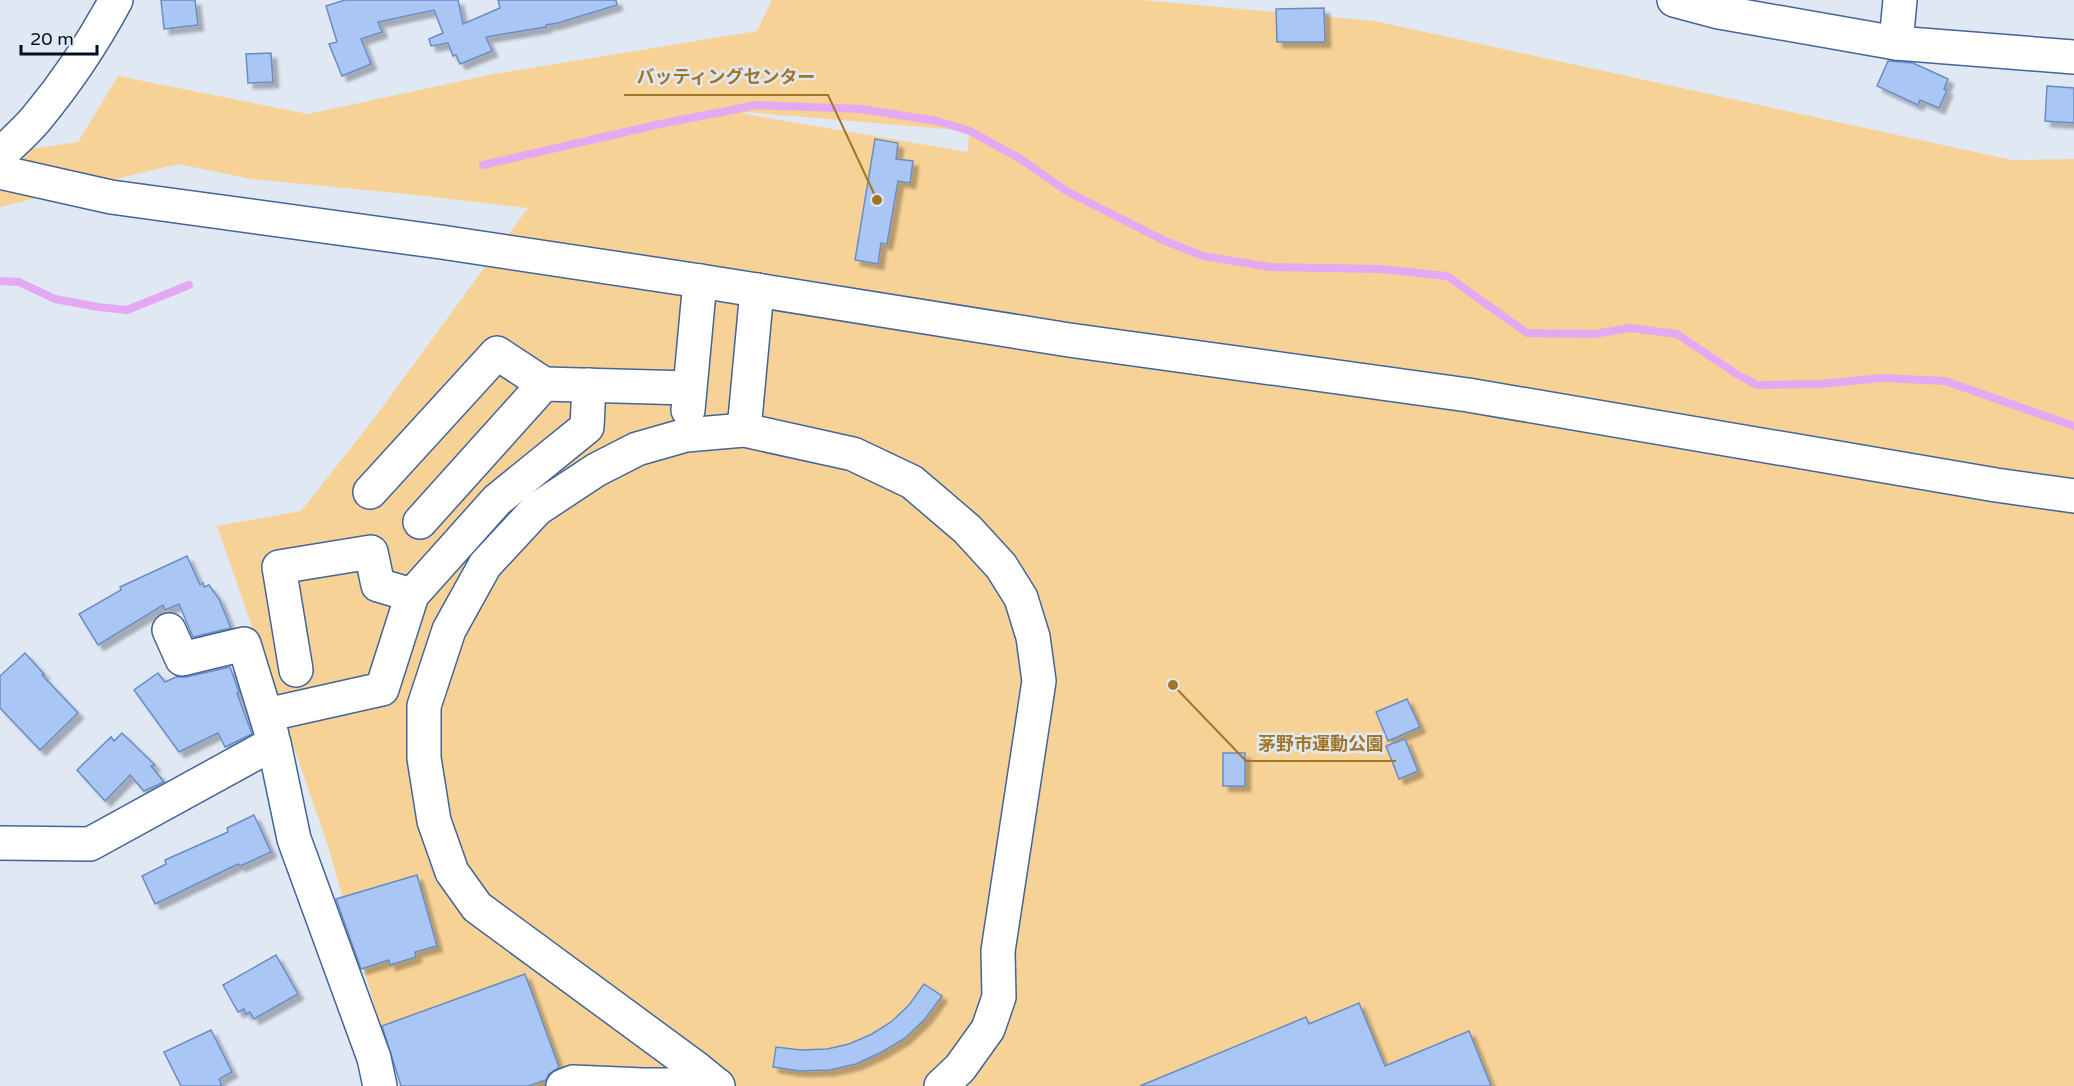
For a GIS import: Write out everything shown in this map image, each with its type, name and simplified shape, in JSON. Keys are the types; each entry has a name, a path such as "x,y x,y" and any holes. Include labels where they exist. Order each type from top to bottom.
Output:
{"street":[{"path":"0,155 35,119 70,73 116,0"},
{"path":"1674,0 1719,12 1896,43 2074,57"},
{"path":"1896,43 1900,0"},
{"path":"0,172 111,197 441,242 1069,340 1468,395 1974,482 2074,496"},
{"path":"686,435 700,281"},
{"path":"744,430 757,290"},
{"path":"370,492 497,353 544,384 689,388"},
{"path":"420,522 544,384"},
{"path":"0,843 90,844 270,729 382,689 412,595 497,501 587,427 589,385"},
{"path":"717,1086 696,1068 477,907 452,872 434,821 424,758 424,706 450,630 485,565 537,509 586,477 637,449 686,435 744,430 853,454 912,482 967,529 1001,566 1021,598 1033,637 1039,681 998,951 999,997 988,1029 960,1068 941,1086"},
{"path":"296,670 279,567 371,552 378,585 412,595"},
{"path":"169,630 182,659 244,645 270,729 294,839 374,1058 380,1086"},
{"path":"563,1086 573,1082 717,1086"}],"shaded area":[{"path":"772,0 1142,0 1375,21 2012,160 2074,159 2074,1086 406,1086 378,1018 327,843 217,526 301,511 373,420 528,208 251,179 178,164 0,207 0,153 78,142 118,76 308,114 494,74 757,31","holes":["745,112 969,131 968,152 745,114"]}],"building":[{"path":"161,0 195,0 198,25 164,29"},
{"path":"345,0 458,0 463,24 500,8 498,0 616,0 617,5 546,25 546,27 486,37 492,51 460,64 456,55 453,56 448,43 431,46 429,39 443,33 434,10 378,22 382,32 361,39 371,64 342,76 329,44 337,42 326,6"},
{"path":"1324,8 1325,42 1277,42 1276,9"},
{"path":"271,53 273,82 248,83 246,54"},
{"path":"1888,61 1913,63 1948,79 1944,89 1947,90 1939,108 1920,100 1918,105 1877,86"},
{"path":"2047,86 2074,88 2074,123 2045,121"},
{"path":"875,139 898,143 896,159 913,161 910,183 898,181 887,244 881,243 878,264 855,260"},
{"path":"187,556 200,585 203,583 204,587 209,585 219,599 231,628 193,637 179,604 165,610 163,605 98,645 79,614 121,590 120,587"},
{"path":"25,653 44,674 42,675 78,713 40,750 0,708 0,676"},
{"path":"230,667 252,734 225,747 218,733 179,752 134,690 158,673 165,682 176,677 186,677"},
{"path":"1407,699 1420,727 1388,741 1376,712"},
{"path":"122,733 155,765 151,766 164,782 144,791 130,775 105,801 77,770 111,737 114,741"},
{"path":"1405,739 1418,771 1399,779 1386,746"},
{"path":"1223,753 1245,753 1245,786 1223,786"},
{"path":"254,815 271,852 240,866 238,864 155,904 142,876 166,864 165,860 228,832 227,828"},
{"path":"417,875 437,946 415,952 416,957 390,965 389,960 361,969 336,899"},
{"path":"276,955 298,994 254,1019 250,1012 246,1014 244,1009 238,1012 223,985"},
{"path":"525,974 559,1067 549,1074 546,1080 528,1086 401,1086 382,1026"},
{"path":"924,984 942,996 925,1019 905,1038 882,1052 856,1064 830,1070 800,1071 773,1067 776,1047 801,1050 827,1049 849,1044 872,1034 891,1022 909,1005"},
{"path":"1359,1003 1385,1066 1469,1031 1491,1086 1140,1086 1306,1017 1309,1024"},
{"path":"211,1030 232,1072 219,1079 222,1086 181,1086 164,1052"}],"waterway":[{"path":"483,165 660,124 757,105 861,109 937,121 970,131 1019,158 1068,192 1165,241 1203,256 1270,267 1380,269 1447,276 1527,333 1594,334 1630,328 1677,334 1757,385 1819,384 1883,378 1945,381 2074,426"},
{"path":"0,281 19,282 55,299 127,310 189,285"}],"place":[{"name":"バッティングセンター","path":"877,200"},
{"name":"茅野市運動公園","path":"1173,685"}]}
